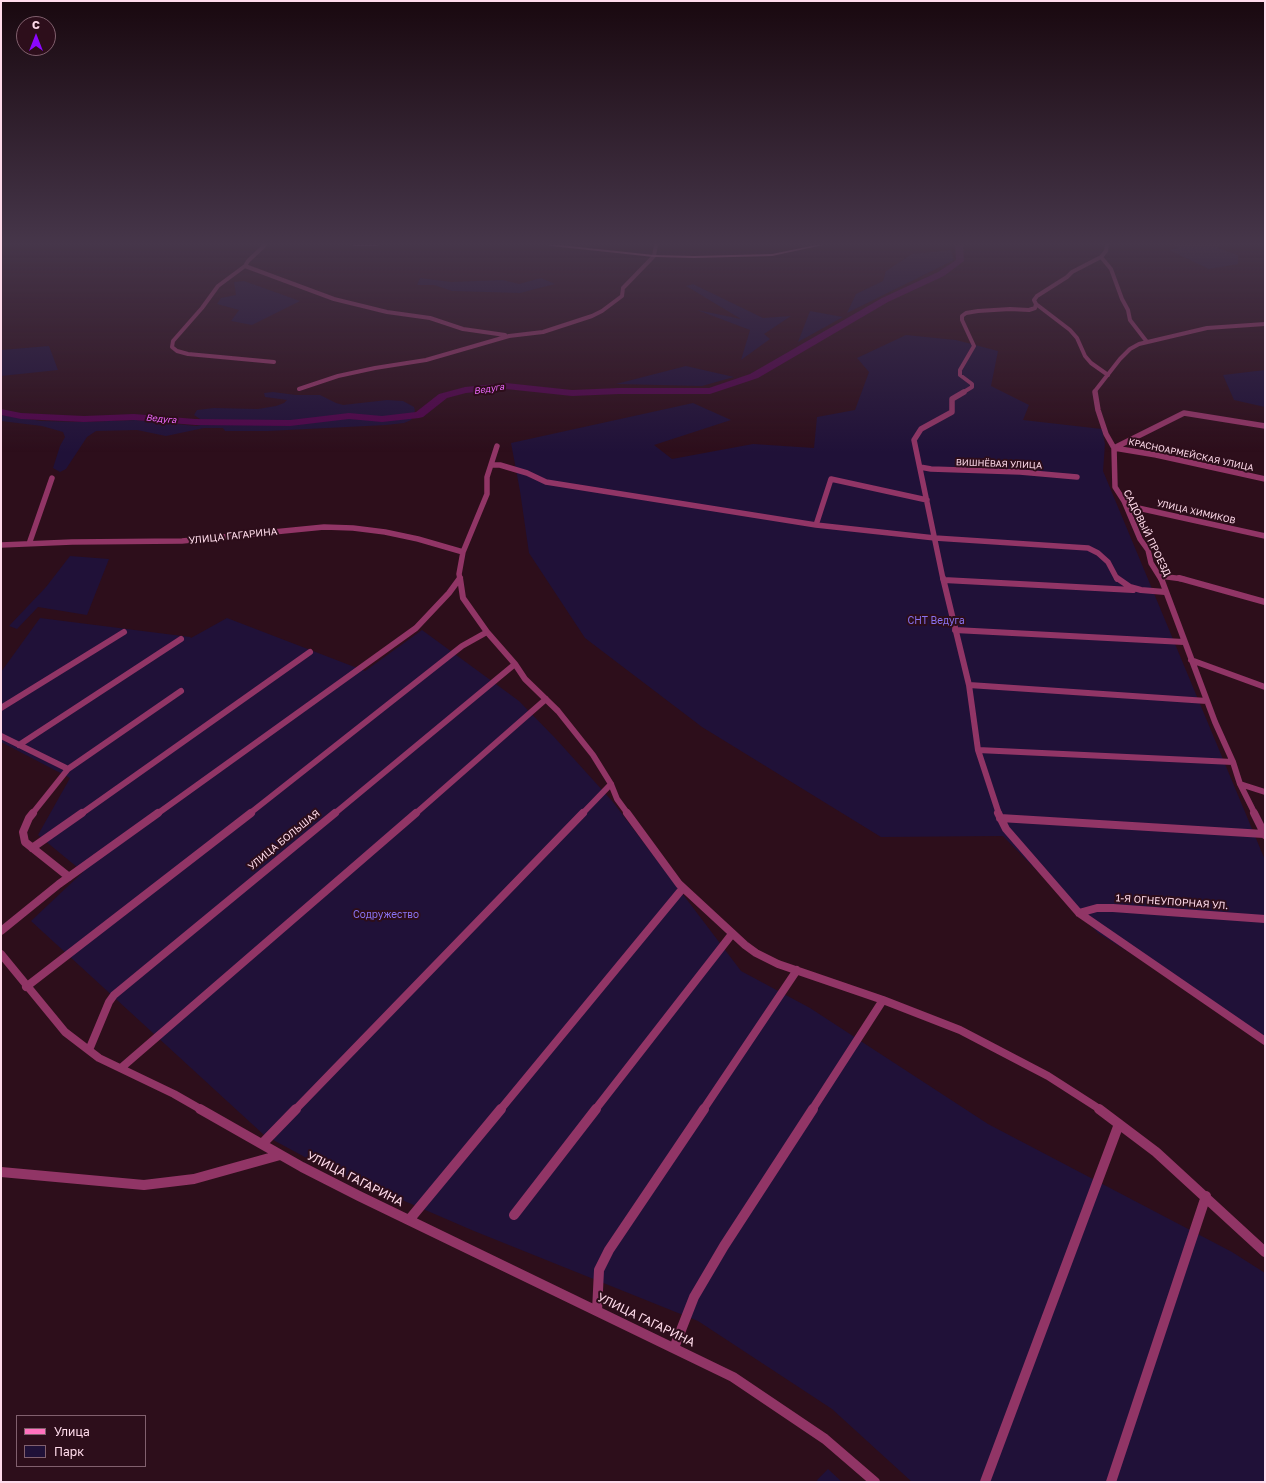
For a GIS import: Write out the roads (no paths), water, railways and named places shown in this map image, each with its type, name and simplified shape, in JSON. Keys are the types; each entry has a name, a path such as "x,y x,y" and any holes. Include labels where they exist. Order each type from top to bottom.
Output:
{"street":[{"path":"197,314 173,341 172,347 177,351 188,354 229,359 274,362"},
{"path":"403,314 430,318 463,329 509,336"},
{"path":"299,389 338,376 374,368 426,360 509,336 543,332 565,326 594,314"},
{"path":"964,314 962,316 962,320 974,346 960,370 960,375 972,384 972,387 952,399 952,412 921,429 914,440 955,630 969,685 978,750 1000,818 1006,829 1078,913 1265,1041"},
{"path":"1049,314 1070,330 1077,338 1085,356 1091,363 1108,375"},
{"path":"1129,314 1130,320 1147,342"},
{"name":"САДОВЫЙ ПРОЕЗД","path":"1265,324 1207,328 1147,342 1130,349 1120,359 1095,391 1098,410 1106,434 1114,448 1115,487 1124,501 1140,539 1148,550 1151,563 1160,576 1215,722 1233,762 1240,784 1265,834"},
{"path":"1114,448 1184,413 1265,426"},
{"path":"497,446 487,477 487,494 462,552 460,578 463,598 487,632 515,664 525,679 546,699 593,755 611,784 618,799 683,888 732,934 756,954 778,964 883,1000 960,1030 1041,1072 1094,1105 1156,1152 1206,1196 1265,1252"},
{"name":"КРАСНОАРМЕЙСКАЯ УЛИЦА","path":"1114,448 1156,455 1265,479"},
{"path":"492,465 500,465 527,473 546,482 816,525 935,538 1049,544 1088,548 1098,553 1108,562 1118,580 1130,588 1141,590"},
{"name":"ВИШНЁВАЯ УЛИЦА","path":"920,467 931,469 1020,472 1077,477"},
{"path":"29,544 52,478"},
{"path":"816,525 831,480 833,479 927,500"},
{"name":"УЛИЦА ХИМИКОВ","path":"1124,501 1138,508 1265,536"},
{"name":"УЛИЦА ГАГАРИНА","path":"1,545 72,542 182,541 281,531 353,528 385,532 418,539 462,552"},
{"path":"1160,576 1179,578 1265,602"},
{"path":"1,931 69,877 345,681 416,628 449,593 460,578"},
{"path":"944,580 1165,592"},
{"path":"955,630 1184,642"},
{"path":"1,708 124,632"},
{"path":"26,987 253,811 462,646 487,632"},
{"path":"19,746 181,639"},
{"path":"32,848 310,652"},
{"path":"1191,660 1265,687"},
{"name":"УЛИЦА БОЛЬШАЯ","path":"89,1050 109,1002 114,994 515,664"},
{"path":"969,685 1208,701"},
{"path":"69,877 25,842 23,832 29,818 68,770 181,691"},
{"path":"121,1068 250,958 546,699"},
{"path":"1,736 68,770"},
{"path":"978,750 1233,762"},
{"path":"262,1144 611,784"},
{"path":"1240,784 1265,792"},
{"path":"1000,818 1265,834"},
{"path":"409,1220 683,888"},
{"name":"1-Я ОГНЕУПОРНАЯ УЛ.","path":"1078,913 1097,908 1113,908 1265,919"},
{"path":"514,1215 732,934"},
{"name":"УЛИЦА ГАГАРИНА","path":"1,954 26,987 65,1032 99,1058 174,1094 280,1155 358,1196 597,1310 733,1377 825,1439 875,1482"},
{"path":"597,1310 598,1270 609,1250 797,970"},
{"path":"674,1348 694,1297 720,1252 883,1000"},
{"path":"985,1482 1119,1124"},
{"path":"1,1172 144,1185 194,1179 280,1155"},
{"path":"1111,1482 1206,1196"}],"waterway":[{"name":"Ведуга","path":"1,412 21,416 84,419 134,417 195,422 290,423 349,416 382,419 419,415 443,396 465,390 506,386 572,393 619,391 710,391 754,376 861,314"}],"park label":[{"name":"СНТ Ведуга","path":"936,621"},
{"name":"Содружество","path":"386,915"}]}
